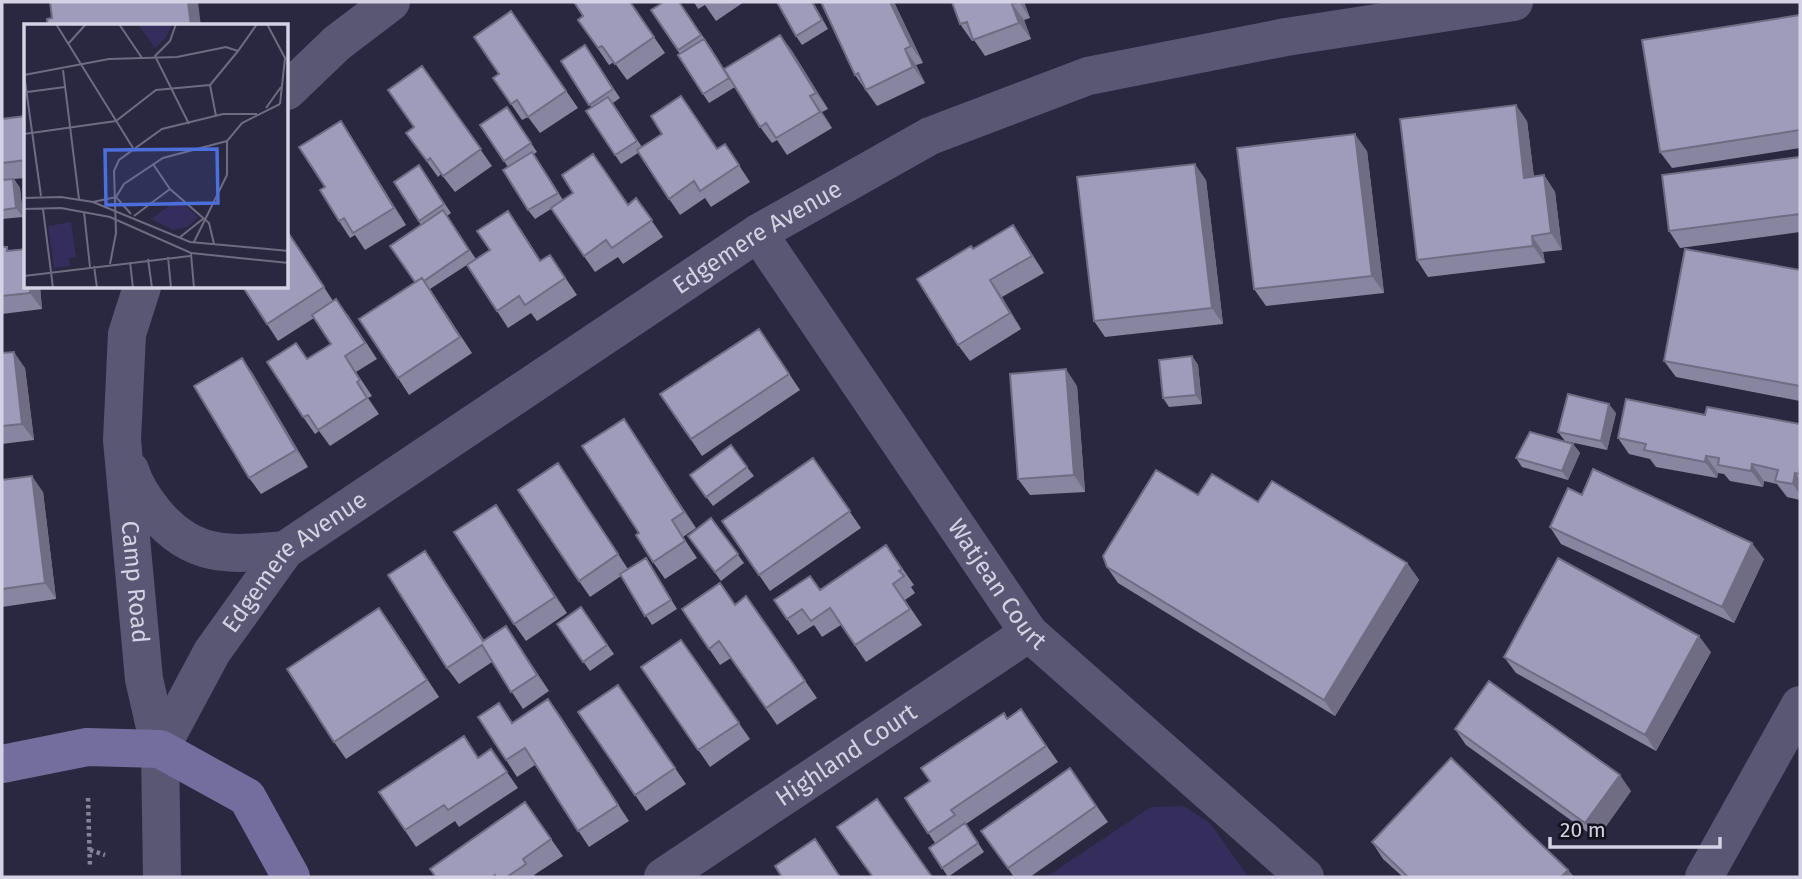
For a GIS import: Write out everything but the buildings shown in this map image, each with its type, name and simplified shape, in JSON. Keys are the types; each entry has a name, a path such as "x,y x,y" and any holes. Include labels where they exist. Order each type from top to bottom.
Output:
{"main road":[{"path":"2,764 87,747 160,749 247,797 291,877"}],"street":[{"path":"289,89 337,43 391,2"},
{"name":"Edgemere Avenue","path":"160,749 212,652 285,550 758,233 930,136 1088,76 1286,37 1514,2"},
{"name":"Watjean Court","path":"758,233 1029,632 1306,877"},
{"name":"Camp Road","path":"141,289 127,334 122,440 144,680 160,749 162,877"},
{"path":"122,440 133,480 145,501 167,528 183,540 219,553 285,550"},
{"name":"Highland Court","path":"663,877 1029,632"},
{"path":"1704,877 1800,705"}],"path":[{"path":"88,790 90,867"},
{"path":"90,850 105,855"}],"shaded area":[{"path":"1184,806 1211,824 1248,877 1046,877 1151,807"}]}
